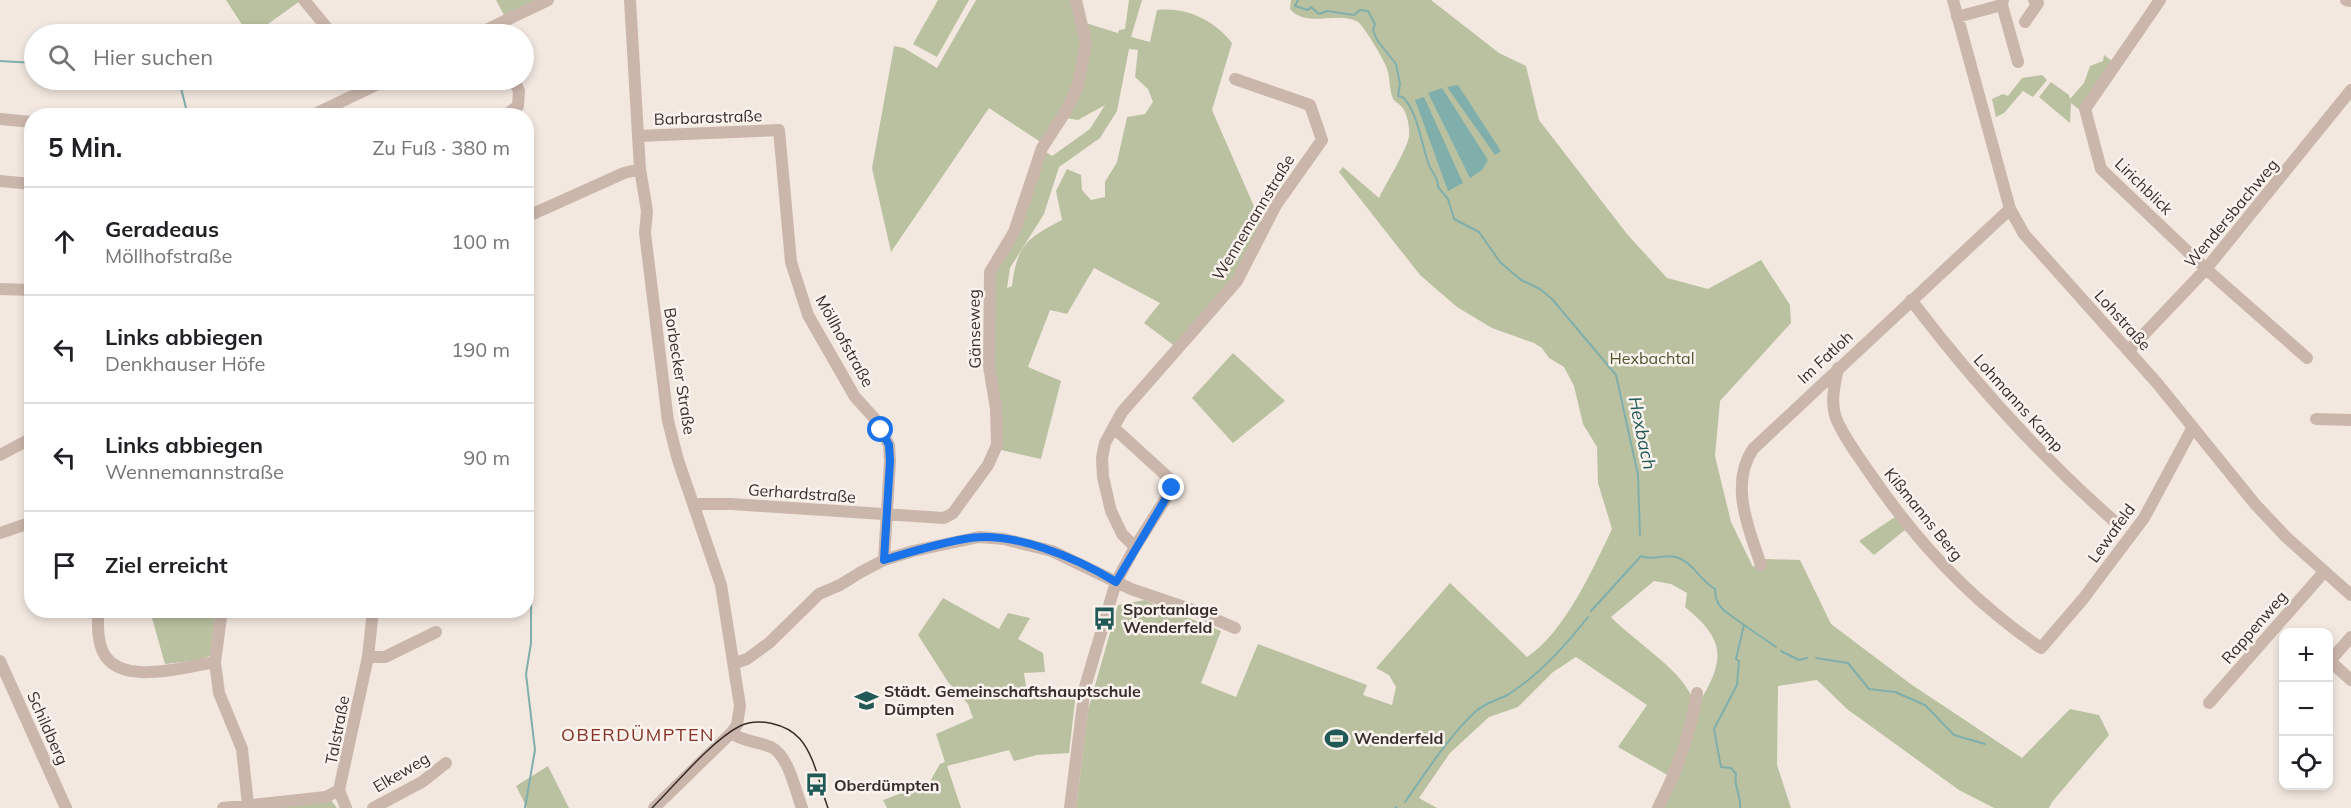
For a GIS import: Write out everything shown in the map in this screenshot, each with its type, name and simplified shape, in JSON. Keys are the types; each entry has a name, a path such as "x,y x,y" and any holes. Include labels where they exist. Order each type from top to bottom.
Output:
{"street":[{"path":"304,0 324,24"},
{"path":"504,24 548,0"},
{"name":"Borbecker Straße","path":"630,0 640,169 644,185 645,233 668,421 721,585 735,663 740,713 737,725 731,733"},
{"name":"Gänseweg","path":"945,518 953,513 988,465 997,445 996,409 989,366 990,272 1014,232 1042,148 1066,111 1078,85 1086,43 1076,0"},
{"name":"Lohstraße","path":"1953,0 2010,209 2024,234 2129,350 2255,504 2324,572 2351,595"},
{"path":"2025,22 2038,3 2034,0"},
{"name":"Lirichblick","path":"2160,0 2085,108 2085,116 2102,169 2206,269 2307,358"},
{"path":"2346,0 2351,1"},
{"path":"1957,17 2002,3 2018,62"},
{"name":"Wennemannstraße","path":"1135,547 1122,534 1111,511 1103,477 1102,458 1105,443 1122,412 1237,281 1276,205 1322,140 1310,105 1235,79"},
{"path":"325,108 355,90"},
{"path":"515,108 520,100 517,90"},
{"name":"Wendersbachweg","path":"2129,350 2206,269 2351,90"},
{"path":"0,119 24,121"},
{"name":"Barbarastraße","path":"638,136 779,130"},
{"name":"Möllhofstraße","path":"779,130 791,262 808,315 855,397 876,420 889,445 884,560"},
{"path":"534,213 624,173 640,169"},
{"path":"0,181 24,183"},
{"name":"Im Fatloh","path":"1761,565 1743,509 1747,461 1757,444 2010,209"},
{"path":"0,289 24,290"},
{"name":"Lohmanns Kamp","path":"1911,300 1963,367 2029,442 2113,520"},
{"name":"Kißmanns Berg","path":"1838,368 1833,397 1836,417 1876,482 1911,529 1952,575 2009,626 2041,648"},
{"path":"2316,419 2351,420"},
{"name":"Lewafeld","path":"2041,648 2083,599 2144,518 2193,427"},
{"path":"1070,808 1083,697 1116,582 1170,492 1171,480 1114,428"},
{"path":"0,455 24,442"},
{"name":"Gerhardstraße","path":"693,504 731,504 886,516 945,518"},
{"path":"0,533 24,525"},
{"path":"735,663 747,659 769,643 819,594 884,560 964,538 1004,539 1052,551 1116,582 1214,618 1234,628"},
{"name":"Rappenweg","path":"2209,703 2324,572"},
{"path":"98,618 103,652 114,666 141,673 215,662"},
{"path":"221,618 215,662 219,693 242,749 248,805"},
{"name":"Talstraße","path":"346,808 339,790 343,782 368,657 373,618"},
{"path":"368,657 385,657 436,632"},
{"path":"2333,657 2351,637"},
{"name":"Schildberg","path":"0,661 66,808"},
{"path":"2333,665 2351,680"},
{"path":"1659,808 1674,777 1690,733 1697,693"},
{"path":"654,808 731,733 743,740 773,748 781,754 802,808"},
{"name":"Elkeweg","path":"373,808 422,782 446,763"},
{"path":"223,808 326,797 339,790"}],"green space":[{"path":"226,0 300,1 268,24 242,24"},
{"path":"496,0 533,0 533,1 504,15"},
{"path":"938,0 969,0 937,57 913,44"},
{"path":"976,0 1074,0 1086,23 1118,33 1119,30 1125,29 1129,0 1142,0 1131,37 1150,42 1157,10 1168,10 1199,17 1217,28 1232,43 1212,110 1266,234 1180,350 1144,323 1160,303 1094,268 1067,314 1050,310 1028,367 1061,381 1041,459 992,448 990,281 1043,150 1052,156 1090,129 1105,105 1078,120 1065,118 1048,147 989,108 891,252 872,168 894,46 904,48 937,68","holes":["1129,49 1138,50 1135,77 1148,89 1153,102 1145,114 1127,117 1117,162 1105,182 1105,197 1091,200 1082,190 1081,175 1067,169 1056,191 1062,220 1040,232 1026,244 1017,261 1012,286 1007,288 1010,268 1044,214 1059,167 1100,138 1117,111"]},
{"name":"Hexbachtal","path":"1291,0 1431,0 1499,53 1526,66 1539,120 1627,234 1667,278 1708,289 1761,260 1790,305 1791,323 1720,401 1715,456 1731,522 1753,567 1765,559 1800,560 1831,624 1912,685 2022,758 2070,709 2099,715 2109,735 2049,808 1994,808 1959,790 1847,709 1817,680 1778,686 1777,765 1791,808 1662,808 1699,703 1714,674 1717,650 1708,630 1685,607 1687,593 1671,584 1654,581 1611,617 1667,665 1692,697 1671,777 1618,747 1647,705 1576,657 1553,672 1518,707 1489,717 1450,753 1419,798 1437,808 1076,808 1088,710 1118,605 1145,600 1221,631 1201,683 1236,697 1258,644 1367,685 1363,695 1392,705 1396,687 1389,675 1376,668 1450,583 1527,657 1553,632 1565,616 1587,581 1612,529 1598,483 1597,447 1583,424 1574,386 1564,367 1549,358 1542,348 1534,343 1492,328 1457,307 1420,275 1339,172 1343,167 1379,198 1408,142 1408,120 1401,106 1393,98 1386,65 1361,25 1350,19 1305,18 1290,9"},
{"path":"2104,55 2112,61 2080,110 2071,103 2070,123 2039,97 2051,82 2069,95 2070,99 2084,83 2090,66 2103,61"},
{"path":"2042,75 2047,80 2033,97 2023,91 2004,113 1996,117 1992,99 2003,94 2008,96 2022,78"},
{"path":"1233,353 1285,401 1233,443 1192,398"},
{"path":"1895,517 1905,530 1874,555 1859,541"},
{"path":"943,598 999,629 1008,613 1030,618 1018,639 1043,653 1045,672 1024,673 1027,693 1076,693 1069,753 1037,755 1014,761 1009,750 947,766 961,808 887,808 883,800 929,783 940,764 945,762 936,734 973,718 968,704 948,682 918,635"},
{"path":"152,618 215,618 210,656 199,660 165,664"},
{"path":"548,766 569,808 527,808 516,786"},
{"path":"331,800 337,808 266,808"}],"water":[{"path":"1458,85 1501,151 1495,155 1447,87"},
{"path":"1442,88 1488,160 1482,170 1470,178 1428,93"},
{"path":"1424,97 1463,183 1448,191 1415,100"}],"waterway":[{"name":"Hexbach","path":"1298,0 1295,6 1308,10 1311,7 1319,14 1327,11 1354,15 1360,10 1368,11 1375,24 1373,30 1377,40 1396,64 1400,84 1398,96 1404,99 1414,114 1429,165 1438,187 1448,199 1454,219 1479,232 1500,262 1521,280 1540,289 1552,299 1616,375 1638,475 1640,535"},
{"path":"0,61 24,62"},
{"path":"182,90 186,108"},
{"name":"Hexbach","path":"1591,611 1641,556 1646,558 1674,556 1689,564 1715,589 1720,606 1744,625 1736,659 1739,661 1737,685 1714,729 1721,767 1731,768 1736,774 1740,808"},
{"name":"Hexbach","path":"1405,802 1438,755 1466,721 1480,708 1509,694 1531,678 1561,649 1588,617"},
{"path":"525,808 535,750 526,674 531,643 531,618"},
{"path":"1744,625 1776,647"},
{"path":"1781,651 1799,660 1807,658"},
{"path":"1816,658 1848,663 1869,689 1895,692 1925,705 1954,735 1985,744"}],"tram line":[{"path":"652,808 718,741 740,726 755,722 788,729 800,739 813,763 828,808"}],"place":[{"name":"Sportanlage Wenderfeld","path":"1105,618"},
{"name":"Städt. Gemeinschaftshauptschule Dümpten","path":"866,700"},
{"name":"Wenderfeld","path":"1336,738"},
{"name":"Oberdümpten","path":"816,785"}],"district":[{"name":"OBERDÜMPTEN","path":"638,735"}],"route":[{"path":"881,430 889,445 890,461 884,560 964,538 1004,539 1052,551 1116,582 1125,563 1172,488"}]}
